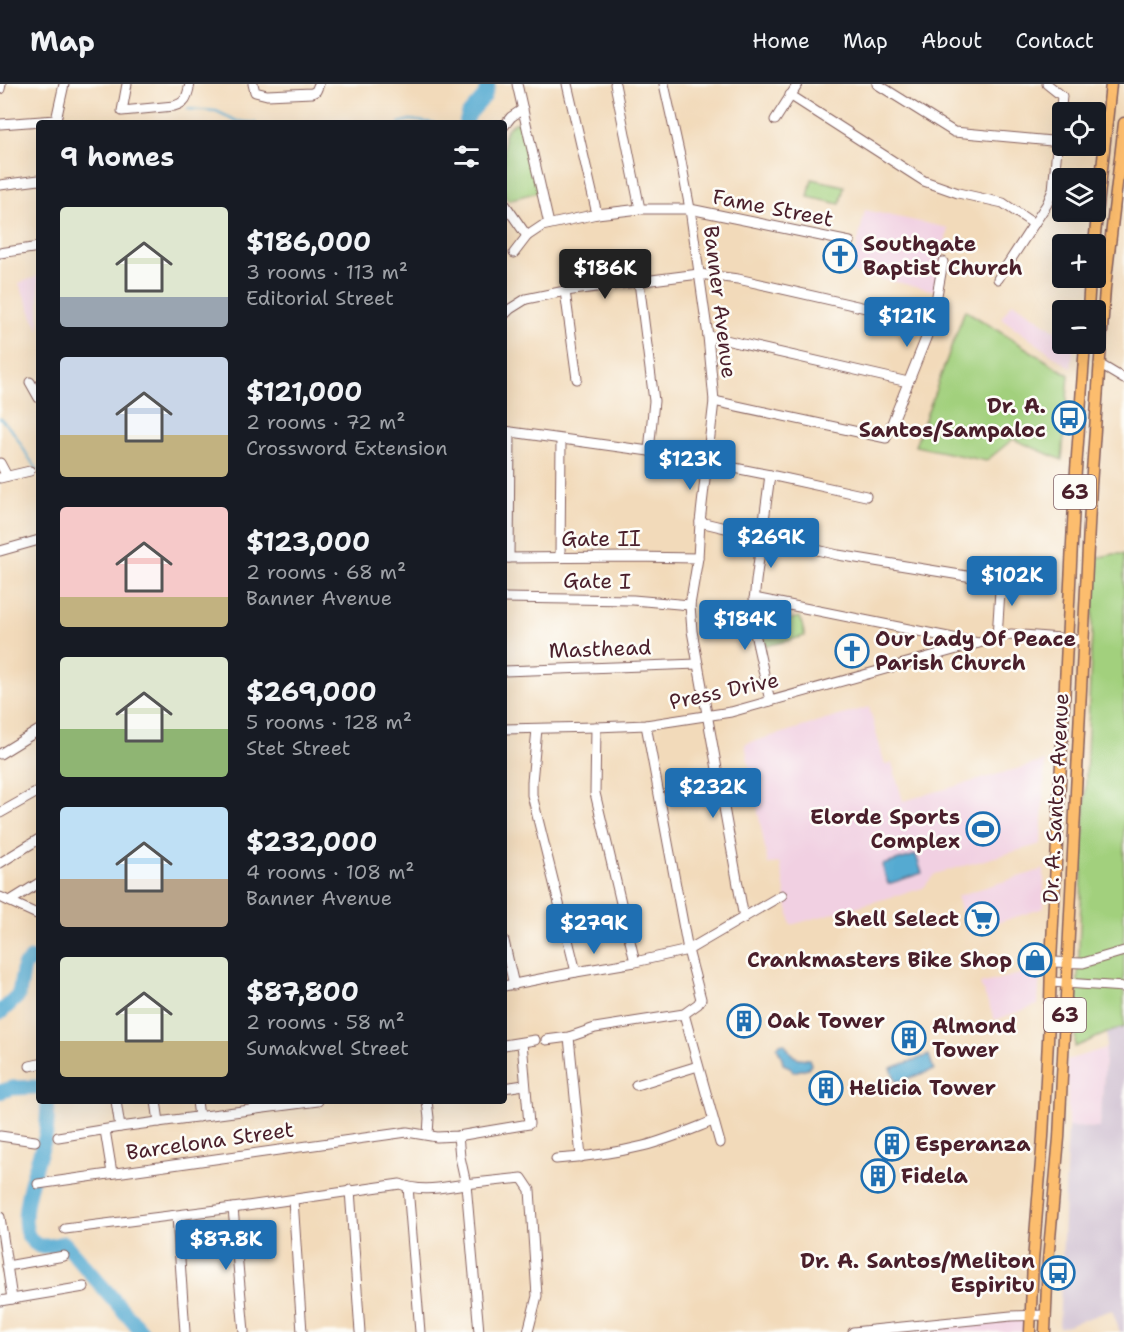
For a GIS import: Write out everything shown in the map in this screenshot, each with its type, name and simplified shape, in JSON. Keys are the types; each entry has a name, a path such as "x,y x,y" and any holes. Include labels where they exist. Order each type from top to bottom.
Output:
{"main road":[{"path":"1106,110 1111,84"},
{"name":"Dr. A. Santos Avenue","path":"1045,1332 1048,1261 1059,1138 1099,364 1105,288 1124,123"},
{"path":"1095,234 1098,156"},
{"name":"Dr. A. Santos Avenue","path":"1030,1332 1043,1137 1075,484 1084,354"},
{"path":"1033,1261 1048,1261"}],"street":[{"path":"0,89 1,84"},
{"path":"56,120 64,84"},
{"path":"127,84 122,111 180,104 185,100 190,84"},
{"path":"253,84 255,92 267,95 312,93 316,91 319,84"},
{"path":"517,84 549,224"},
{"path":"567,84 597,214"},
{"path":"615,84 640,209"},
{"name":"Banner Avenue","path":"664,84 690,209 708,336 714,401 698,558 690,605 692,631 744,918"},
{"path":"776,120 798,84"},
{"path":"877,84 954,132 1052,140"},
{"path":"1047,84 1062,96 1062,102"},
{"path":"790,95 924,181 958,193 1003,203 1034,224"},
{"path":"507,122 523,109"},
{"path":"0,124 36,121"},
{"path":"998,279 1047,204 1053,190 1058,156"},
{"path":"0,185 36,180"},
{"path":"507,207 527,236 514,253"},
{"name":"Fame Street","path":"527,236 542,226 597,214 640,209 690,209 850,242"},
{"path":"0,253 36,247"},
{"path":"714,401 886,438 932,323 943,262"},
{"path":"507,312 526,299 565,291 699,274 738,279 932,323"},
{"path":"639,282 654,401 649,451"},
{"path":"565,291 577,379"},
{"path":"708,336 908,382"},
{"path":"1099,364 1124,379"},
{"path":"30,382 36,393"},
{"path":"507,432 649,451 866,496"},
{"path":"560,557 561,440"},
{"path":"0,463 4,477 30,471"},
{"path":"770,475 754,598 754,629 770,701"},
{"path":"700,522 838,555 997,581 1000,590 997,638"},
{"path":"0,551 36,541"},
{"name":"Gate II","path":"507,558 698,558"},
{"name":"Gate I","path":"507,598 633,600 690,605"},
{"path":"754,598 980,644"},
{"name":"Press Drive","path":"507,729 646,724 708,716 731,712 1011,634 1084,640"},
{"name":"Masthead","path":"507,671 698,664"},
{"path":"546,1040 570,1037 595,1028 684,1014 701,999 688,950 646,724"},
{"path":"597,727 594,793 635,962"},
{"path":"537,729 532,795 576,972"},
{"path":"0,754 36,732"},
{"path":"0,813 36,793"},
{"path":"0,863 36,841"},
{"path":"10,901 36,885"},
{"path":"507,986 688,950 782,895"},
{"path":"0,897 36,914"},
{"path":"1051,962 1083,963 1124,951"},
{"path":"507,954 514,985"},
{"path":"1051,982 1124,987"},
{"path":"684,1014 720,1143"},
{"path":"570,1037 580,1157"},
{"path":"507,1045 535,1040"},
{"path":"507,1088 524,1085 522,1043"},
{"path":"636,1085 698,1066"},
{"name":"Barcelona Street","path":"38,1184 407,1132 437,1137 458,1136 529,1124 524,1085"},
{"path":"116,1104 120,1127"},
{"path":"156,1104 159,1122"},
{"path":"197,1104 199,1117"},
{"path":"58,1137 291,1104"},
{"path":"427,1104 428,1135"},
{"path":"556,1159 644,1146 713,1120"},
{"path":"105,1130 112,1173"},
{"path":"0,1136 35,1141"},
{"path":"458,1136 466,1184 479,1332"},
{"path":"65,1229 177,1216 400,1184 433,1190 522,1178 530,1190 537,1296 528,1332"},
{"path":"408,1187 420,1332"},
{"path":"350,1190 360,1332"},
{"path":"293,1200 302,1332"},
{"path":"234,1208 244,1332"},
{"path":"177,1216 185,1332"},
{"path":"0,1217 12,1299"},
{"path":"7,1266 64,1256"},
{"path":"0,1301 84,1287"},
{"path":"853,1332 1046,1315"}],"shaded area":[{"path":"865,210 948,228 936,291 851,272"},
{"path":"36,277 36,324 19,283"},
{"path":"1013,302 1052,328 1052,354 1073,354 1071,368 1001,318"},
{"path":"869,707 885,765 892,763 903,801 1045,761 1041,844 935,874 923,888 791,925 780,863 768,864 745,744"},
{"path":"1044,869 1044,908 968,932 957,896"},
{"path":"1040,969 1038,1005 995,1020 980,984"},
{"path":"1124,1027 1124,1332 1120,1332 1112,1310 1059,1328 1068,1127 1100,1128 1107,1033"},
{"path":"1106,1048 1100,1128 1068,1127 1067,1060"},
{"path":"1027,1318 1026,1332 902,1332"}],"green space":[{"path":"522,121 538,192 508,200 507,129"},
{"path":"812,179 844,186 840,204 808,197"},
{"path":"965,310 1069,375 1062,460 1013,439 986,461 915,446"},
{"path":"1124,554 1124,1027 1075,1047 1095,558"},
{"path":"800,617 805,636 766,646 761,627"}],"water":[{"path":"916,855 922,873 888,884 882,865"},
{"path":"784,1043 794,1056 809,1059 811,1064 808,1068 793,1072 790,1067 783,1064 777,1047"},
{"path":"929,1055 934,1070 896,1082 891,1068"}],"waterway":[{"path":"467,120 469,114 484,97 488,86 486,84"},
{"path":"187,109 216,111 235,120"},
{"path":"0,418 14,433 36,467"},
{"path":"0,1013 18,996 24,966 31,959 36,960"},
{"path":"0,1092 12,1088 36,1087"},
{"path":"48,1104 46,1133 26,1208 27,1234 39,1246 64,1243 142,1332"}],"place":[{"name":"Southgate Baptist Church","path":"840,256"},
{"name":"Dr. A. Santos/Sampaloc","path":"1069,418"},
{"name":"Our Lady Of Peace Parish Church","path":"852,651"},
{"name":"Elorde Sports Complex","path":"983,829"},
{"name":"Shell Select","path":"982,919"},
{"name":"Crankmasters Bike Shop","path":"1035,960"},
{"name":"Oak Tower","path":"744,1021"},
{"name":"Almond Tower","path":"909,1038"},
{"name":"Helicia Tower","path":"826,1088"},
{"name":"Esperanza","path":"892,1144"},
{"name":"Fidela","path":"878,1176"},
{"name":"Dr. A. Santos/Meliton Espiritu","path":"1058,1273"}]}
